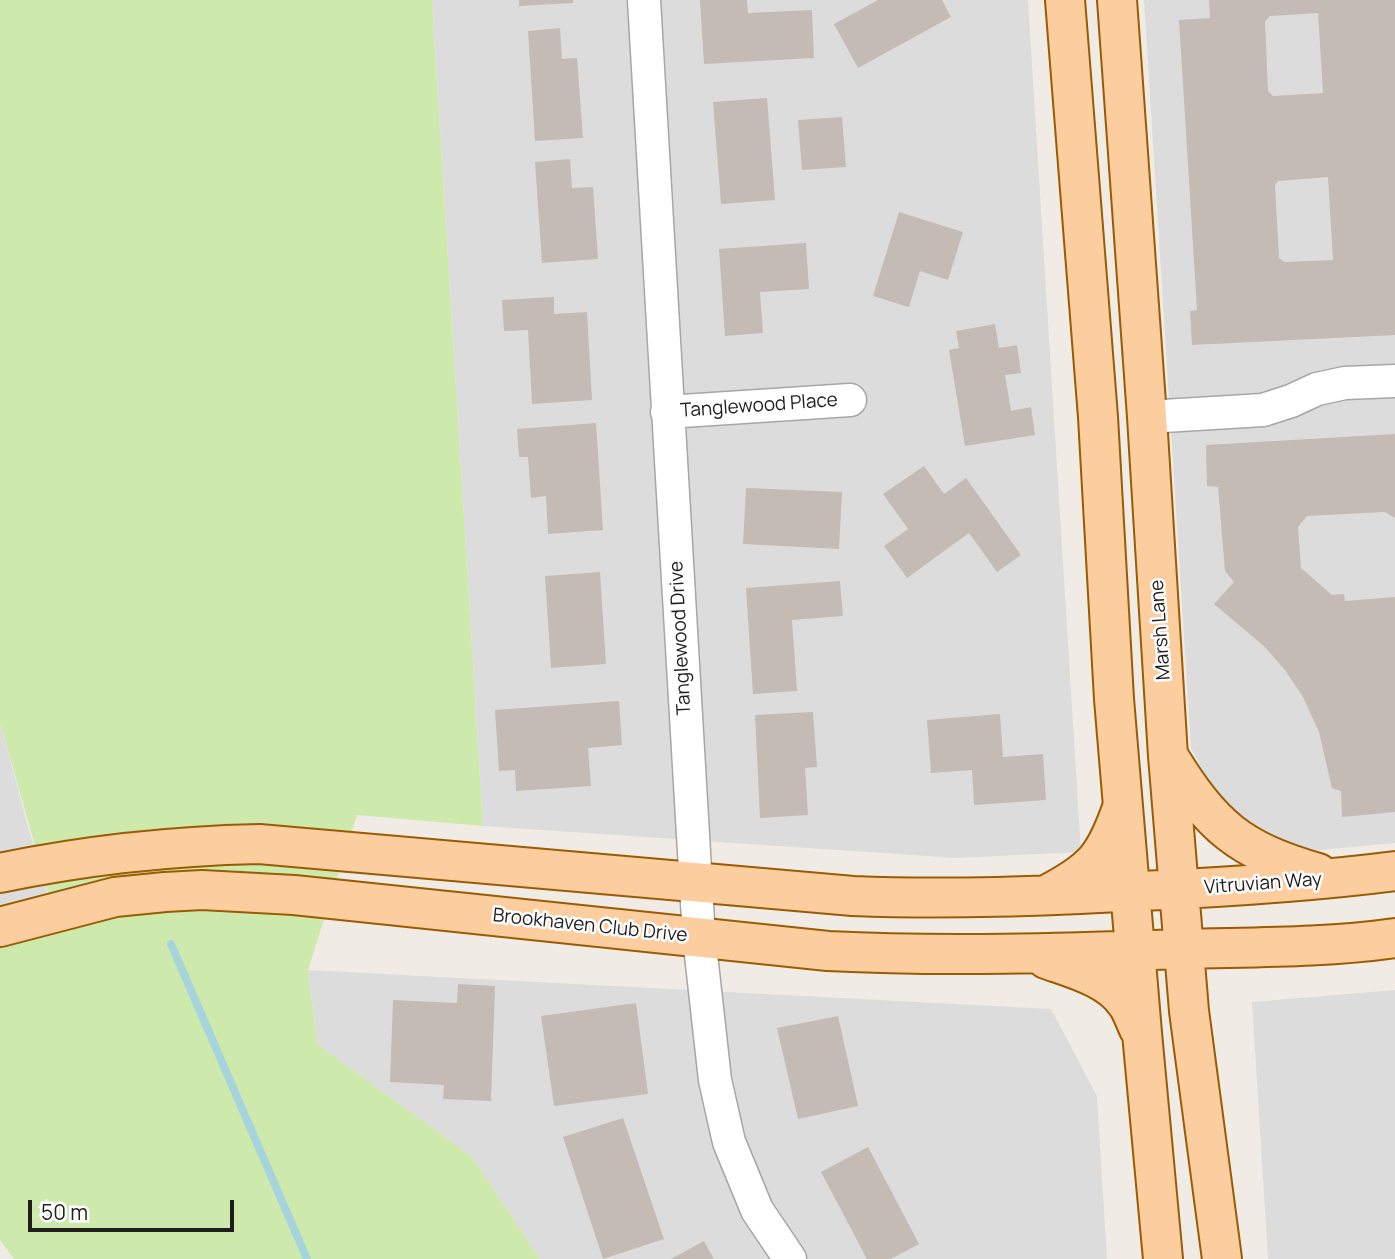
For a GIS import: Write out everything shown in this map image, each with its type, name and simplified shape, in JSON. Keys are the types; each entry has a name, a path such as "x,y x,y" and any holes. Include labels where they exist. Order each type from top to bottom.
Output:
{"main road":[{"path":"1065,0 1098,417 1114,699 1163,1259"},
{"name":"Marsh Lane","path":"1117,0 1168,756 1189,1011 1222,1259"},
{"path":"1098,417 1147,417"},
{"path":"1168,756 1187,787 1224,829 1242,843 1287,864 1337,879"},
{"path":"1044,896 1087,871 1112,836 1124,803"},
{"path":"0,873 80,858 202,845 259,844 853,896 929,899 1130,891"},
{"path":"202,845 202,890"},
{"name":"Vitruvian Way","path":"1130,891 1337,879 1395,871"},
{"name":"Brookhaven Club Drive","path":"0,927 115,897 202,890 294,895 828,951 907,955 1184,949"},
{"path":"1184,949 1282,947 1395,938"},
{"path":"1034,954 1093,978 1115,991 1127,1004 1142,1033"}],"street":[{"name":"Tanglewood Drive","path":"644,0 699,937 715,1080 729,1142 757,1210 790,1259"},
{"path":"1147,417 1263,410 1317,389 1345,383 1395,381"},
{"name":"Tanglewood Place","path":"667,412 850,400"}],"shaded area":[{"path":"432,0 1028,0 1081,852 956,858 483,826"},
{"path":"1144,0 1395,0 1395,843 1299,852 1229,819 1191,748"},
{"path":"0,722 59,931 0,947"},
{"path":"308,970 1051,1009 1097,1096 1107,1259 540,1259 471,1156 317,1044"},
{"path":"1395,990 1395,1259 1268,1259 1252,1002"}],"green space":[{"path":"0,0 432,0 483,826 357,815 308,970 317,1044 471,1156 540,1259 14,1259 0,1240 0,947 59,931 0,722"}],"building":[{"path":"519,0 573,0 573,3 519,6"},
{"path":"700,0 747,0 748,13 812,10 814,58 704,64"},
{"path":"878,0 942,0 951,17 858,68 834,24"},
{"path":"1209,0 1395,0 1395,335 1192,345 1190,311 1197,310 1179,20 1210,18","holes":["1318,13 1323,93 1273,96 1268,91 1265,21 1270,16","1328,177 1333,260 1284,262 1279,258 1275,185 1278,181"]},
{"path":"560,28 562,59 577,58 583,138 535,141 528,31"},
{"path":"767,98 775,200 721,204 713,102"},
{"path":"842,117 846,167 802,170 798,120"},
{"path":"570,159 572,188 593,187 598,259 542,263 535,162"},
{"path":"899,212 963,232 948,280 920,271 909,307 873,296"},
{"path":"806,243 809,289 760,292 763,333 725,336 719,249"},
{"path":"554,297 554,314 587,312 592,400 532,404 528,330 504,331 502,300"},
{"path":"995,324 999,348 1017,345 1021,373 1005,375 1011,411 1031,407 1035,435 965,446 949,350 959,348 956,331"},
{"path":"596,423 603,530 548,534 546,496 531,498 528,457 519,457 517,429"},
{"path":"1395,434 1395,518 1385,512 1307,516 1298,527 1301,568 1332,595 1344,594 1345,601 1395,597 1395,812 1342,817 1341,791 1332,788 1319,732 1303,697 1265,647 1214,604 1234,582 1225,571 1218,487 1207,486 1206,445"},
{"path":"924,466 944,494 966,478 1021,555 997,572 969,533 907,578 884,546 908,529 883,494"},
{"path":"746,488 842,492 839,549 743,544"},
{"path":"600,572 606,664 551,668 545,576"},
{"path":"840,581 843,616 792,620 797,691 753,694 746,588"},
{"path":"619,701 622,745 588,748 591,786 516,791 515,770 499,771 495,710"},
{"path":"813,712 817,767 805,768 808,815 760,818 755,715"},
{"path":"1000,714 1003,757 1043,754 1046,800 974,805 972,770 931,773 927,720"},
{"path":"458,984 495,986 491,1101 443,1099 444,1085 390,1082 393,1000 457,1003"},
{"path":"636,1003 648,1094 554,1106 541,1016"},
{"path":"838,1016 858,1106 798,1119 777,1028"},
{"path":"623,1118 664,1239 603,1259 563,1137"},
{"path":"868,1147 919,1244 891,1259 867,1259 821,1172"},
{"path":"704,1241 714,1259 671,1259"}],"waterway":[{"path":"171,944 307,1259"}]}
